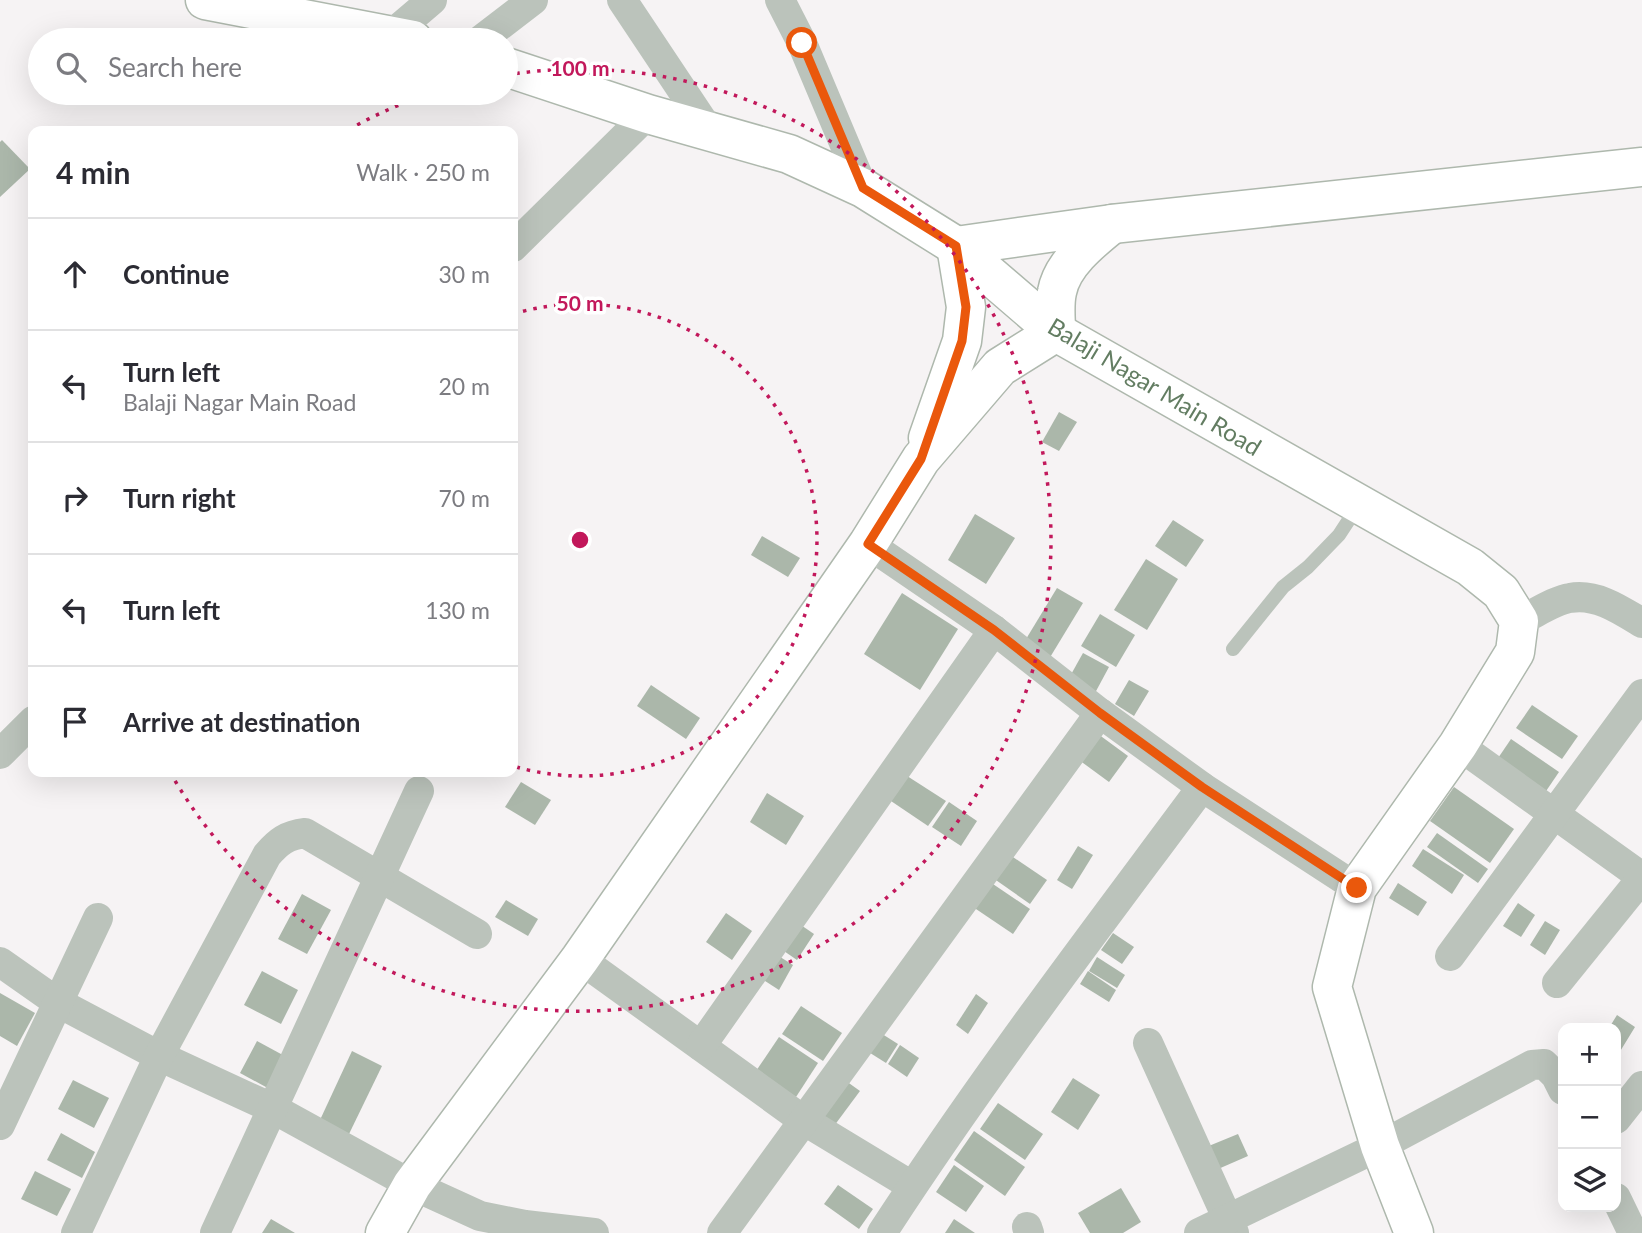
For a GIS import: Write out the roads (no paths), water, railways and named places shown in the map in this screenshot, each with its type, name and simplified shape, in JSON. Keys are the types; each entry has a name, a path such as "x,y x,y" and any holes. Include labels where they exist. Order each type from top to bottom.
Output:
{"street":[{"path":"205,0 354,28"},
{"path":"409,28 432,0"},
{"path":"497,28 533,0"},
{"path":"622,0 708,130"},
{"path":"780,0 802,43 863,188"},
{"name":"Balaji Nagar Main Road","path":"518,71 648,114 789,154 863,188 956,246 1056,332 1470,567 1501,592 1518,621"},
{"path":"518,242 648,114"},
{"path":"921,459 962,341 966,307 956,246 1112,224 1642,167"},
{"path":"385,1233 412,1185 580,959 868,544 921,459 1000,367 1056,332 1056,291 1068,268 1088,243 1112,224"},
{"path":"868,544 994,630 1100,713 1202,787 1357,888"},
{"path":"1414,1233 1380,1146 1332,988 1357,888 1458,745 1516,652 1518,621 1569,598 1594,599 1616,606 1642,623"},
{"path":"701,1046 994,630"},
{"path":"1450,956 1642,694"},
{"path":"722,1233 1100,713"},
{"path":"0,754 28,726"},
{"path":"1458,745 1642,877 1558,983"},
{"path":"882,1233 912,1186 1049,995 1202,787"},
{"path":"215,1233 419,791"},
{"path":"76,1233 159,1056 267,855 278,842 292,834 305,833 477,934"},
{"path":"0,1125 98,918"},
{"path":"580,959 803,1120 912,1186"},
{"path":"0,962 57,1002 159,1056 272,1108 412,1185 480,1216 525,1225 594,1233"},
{"path":"1147,1042 1231,1227"},
{"path":"1199,1233 1231,1227 1532,1065 1544,1064 1556,1076 1561,1086"},
{"path":"1621,1113 1642,1086"},
{"path":"1621,1208 1633,1233"}],"lane":[{"path":"1233,649 1283,587 1308,567 1339,534 1358,505"}]}
